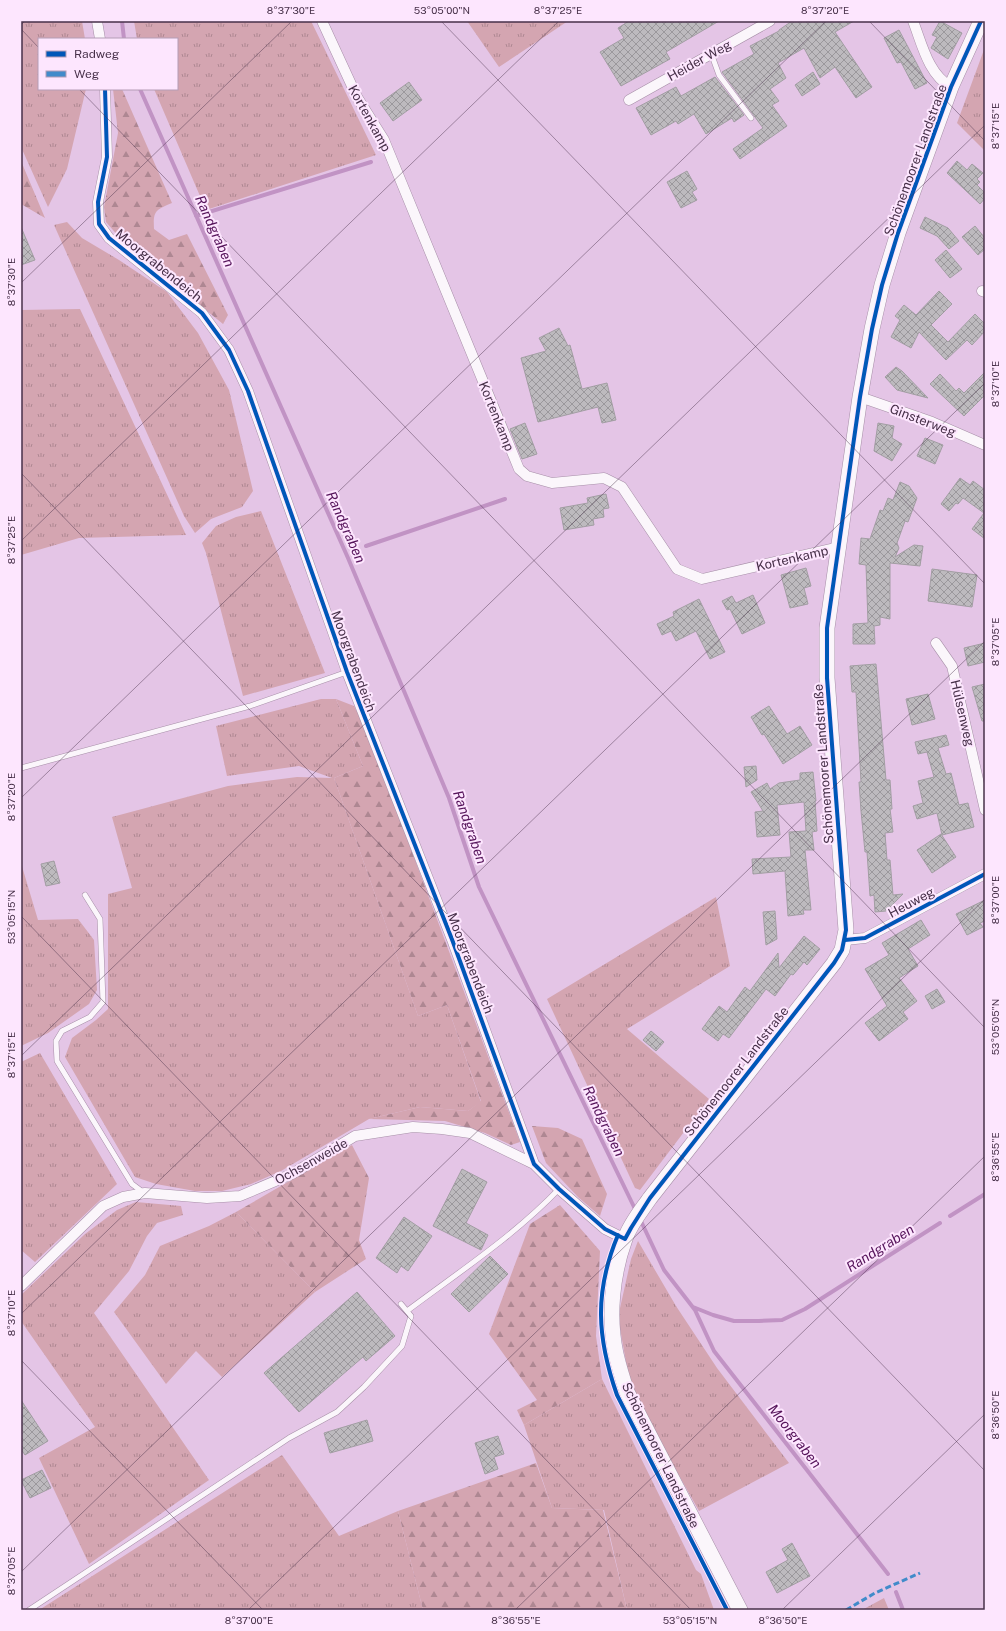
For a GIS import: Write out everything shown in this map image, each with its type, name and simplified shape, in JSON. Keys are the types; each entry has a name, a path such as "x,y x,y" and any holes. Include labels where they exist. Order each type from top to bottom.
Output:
{"street":[{"path":"97,21 100,38"},
{"name":"Kortenkamp","path":"322,21 357,97 384,140 519,469 527,476 552,483 604,478 622,486 677,569 702,578 839,547"},
{"name":"Heider Weg","path":"629,100 770,21"},
{"path":"913,21 933,70 938,78 951,87"},
{"name":"Schönemoorer Landstraße","path":"740,1610 627,1392 616,1354 611,1314 614,1287 628,1233 650,1198 834,963 842,950 845,940 846,930 827,678 828,628 860,397 872,329 882,285 898,233 951,87 981,21"},
{"name":"Moorgrabendeich","path":"105,90 107,157 98,202 99,224 109,238 202,313 229,350 248,391 347,672 453,942 534,1164 559,1189 605,1229 628,1233"},
{"name":"Ginsterweg","path":"860,397 932,422 985,445"},
{"name":"Hülsenweg","path":"936,643 952,666 985,810"},
{"name":"Heuweg","path":"845,940 865,938 985,874"},
{"name":"Ochsenweide","path":"21,1286 103,1206 123,1197 144,1193 207,1198 240,1196 292,1174 355,1136 412,1127 470,1133 534,1164"}],"lane":[{"path":"711,53 719,74 751,118"},
{"path":"21,768 250,706 347,672"},
{"path":"84,895 100,919 103,1002 90,1018 62,1031 56,1041 57,1061 132,1184 144,1193"},
{"path":"407,1310 482,1256 541,1207 559,1189"},
{"path":"29,1610 289,1438 337,1412 402,1346 411,1316 401,1304"}],"green space":[{"path":"21,21 82,21 85,38 38,38 38,90 86,90 67,169 48,207 21,147"},
{"path":"134,21 311,21 376,155 206,210 154,90 178,90 178,38 137,38"},
{"path":"467,21 568,21 499,67"},
{"path":"985,47 985,151 957,123"},
{"path":"113,90 122,90 172,203 162,207 155,214 154,229 169,240 187,234 228,315 223,324 126,245 106,222 104,207 118,133"},
{"path":"21,161 45,218 21,204"},
{"path":"67,222 82,238 119,260 167,292 198,333 229,390 253,491 242,507 211,519 195,533 184,516 54,225"},
{"path":"80,309 186,535 79,538 21,555 21,310"},
{"path":"261,511 325,673 243,696 206,553 202,543 216,526 236,517"},
{"path":"321,699 336,699 363,766 334,778 418,1016 447,1005 481,1102 468,1111 420,1107 369,1119 281,1171 251,1184 222,1191 195,1191 156,1184 135,1177 65,1057 72,1038 108,1009 108,894 132,888 112,817 228,786 297,777 332,778 299,766 227,776 216,726"},
{"path":"336,699 354,706 367,731 520,1142 511,1145 485,1133 445,1121 369,1119 420,1107 468,1111 481,1101 447,1005 418,1016 334,778 363,766"},
{"path":"21,863 38,920 78,919 94,940 97,990 89,1004 48,1033 21,1046"},
{"path":"716,897 730,966 627,1029 709,1099 640,1190 635,1188 547,999"},
{"path":"40,1053 117,1184 35,1262 21,1250 21,1062"},
{"path":"532,1126 558,1128 582,1139 607,1194 600,1216 578,1197 546,1163"},
{"path":"352,1145 369,1178 359,1240 366,1259 315,1292 236,1212"},
{"path":"136,1202 181,1206 183,1215 157,1223 147,1236 129,1271 94,1313 209,1480 89,1564 39,1458 95,1427 21,1321 21,1295 85,1234 117,1210"},
{"path":"560,1205 600,1251 596,1336 602,1379 524,1425 517,1410 537,1400 489,1334 530,1224"},
{"path":"236,1212 315,1292 222,1377 196,1351 166,1384 114,1312 145,1275 160,1246 209,1226"},
{"path":"638,1241 676,1306 717,1368 789,1463 699,1511 631,1390 618,1317 631,1259"},
{"path":"602,1379 696,1570 701,1574 714,1610 627,1610 604,1510 552,1508 524,1425"},
{"path":"282,1455 339,1536 398,1511 423,1610 39,1610"},
{"path":"536,1463 552,1508 603,1510 627,1610 423,1610 398,1511"},
{"path":"884,1598 889,1610 862,1610"}],"building":[{"path":"629,21 719,21 666,52 670,59 621,86 600,52 624,38 618,28"},
{"path":"792,21 854,21 835,32 872,87 856,98 835,67 820,78 804,48 778,63 786,78 770,89 779,101 772,105 787,126 740,159 733,149 763,128 722,72 754,54 750,46 779,31"},
{"path":"940,21 962,33 948,59 931,48 937,37 932,35"},
{"path":"899,30 927,83 915,89 901,62 897,63 884,38"},
{"path":"813,72 820,84 802,96 795,85"},
{"path":"715,77 744,115 734,122 732,118 706,134 694,114 678,124 676,121 651,135 636,108 676,87 681,96"},
{"path":"409,82 422,100 393,121 380,103"},
{"path":"957,161 967,170 972,164 983,173 977,179 980,182 977,185 985,193 985,198 980,204 947,173"},
{"path":"687,171 697,189 692,192 697,200 681,208 667,182"},
{"path":"925,217 948,228 959,241 949,249 937,236 920,228"},
{"path":"975,226 985,238 985,249 978,255 962,237"},
{"path":"21,227 35,260 21,265"},
{"path":"946,250 962,269 950,278 935,260"},
{"path":"939,291 952,304 931,325 948,342 975,314 985,324 985,331 972,345 967,340 946,360 919,332 911,348 891,337 900,320 895,316 904,305 916,315"},
{"path":"559,328 568,346 570,345 582,389 607,383 616,420 602,423 598,407 538,422 521,358 546,351 539,338"},
{"path":"896,367 902,371 928,398 897,390 885,377"},
{"path":"985,372 985,395 964,416 930,384 940,374 956,391 959,388 964,393"},
{"path":"525,423 537,454 522,459 510,429"},
{"path":"878,423 894,426 892,438 902,444 892,461 874,451"},
{"path":"925,438 943,445 935,464 917,456"},
{"path":"960,478 970,485 973,481 985,490 985,539 972,529 984,513 963,498 949,511 941,504"},
{"path":"900,482 909,486 917,498 908,522 905,521 897,543 899,548 895,557 914,545 923,546 920,566 890,563 890,619 880,617 880,625 874,626 875,644 853,644 853,624 868,623 866,565 859,564 861,538 870,539 880,510 883,511 888,498 893,500"},
{"path":"606,494 609,508 603,509 604,517 593,519 594,525 564,530 560,508 588,503 587,498"},
{"path":"806,568 811,586 804,588 808,604 790,608 781,575"},
{"path":"932,569 977,575 972,607 928,601"},
{"path":"753,595 765,623 742,634 730,609 727,610 722,601 732,596 736,603"},
{"path":"699,599 725,652 710,659 696,631 676,641 671,631 662,635 657,624 674,616 673,612"},
{"path":"985,643 985,662 968,666 964,648"},
{"path":"876,664 886,780 890,780 892,809 890,809 893,832 885,833 887,860 890,860 893,895 903,894 886,911 875,912 874,895 870,896 867,852 865,852 859,782 861,782 856,692 852,692 850,666"},
{"path":"985,684 985,721 982,721 972,687"},
{"path":"928,694 935,719 912,725 906,699"},
{"path":"769,706 787,734 800,726 812,745 783,764 751,717"},
{"path":"946,735 949,745 938,748 946,774 951,773 959,805 968,803 974,827 942,835 937,813 917,819 913,806 923,803 918,781 934,777 927,752 918,754 915,742"},
{"path":"756,766 757,780 746,787 744,767"},
{"path":"813,772 817,831 812,832 814,850 805,850 811,910 803,910 804,914 788,916 785,871 753,874 752,859 791,857 789,832 806,831 804,802 777,805 780,835 757,837 755,812 763,811 751,792 767,783 770,789 779,783 800,780 800,773"},
{"path":"941,834 956,857 932,873 917,850"},
{"path":"54,861 60,883 46,886 41,864"},
{"path":"985,900 985,921 980,923 983,927 967,935 956,914"},
{"path":"775,911 777,939 766,945 763,912"},
{"path":"921,920 930,935 908,949 918,966 899,978 917,1001 903,1012 908,1019 879,1041 865,1023 887,1006 865,969 889,955 882,943"},
{"path":"804,936 820,949 807,965 804,962 793,975 791,974 775,996 766,989 729,1038 723,1034 718,1041 702,1029 719,1006 727,1012 745,987 750,991 778,953 779,968"},
{"path":"937,989 945,1002 932,1009 925,996"},
{"path":"651,1031 664,1042 656,1051 643,1040"},
{"path":"462,1169 487,1182 466,1223 488,1235 481,1250 433,1226"},
{"path":"404,1217 432,1236 408,1271 401,1266 397,1273 376,1258"},
{"path":"490,1256 508,1274 469,1312 451,1294"},
{"path":"357,1292 395,1336 366,1361 363,1357 299,1412 264,1373"},
{"path":"21,1400 48,1441 25,1455 21,1449"},
{"path":"367,1420 373,1441 330,1453 324,1433"},
{"path":"498,1436 504,1454 494,1457 498,1469 485,1474 475,1443"},
{"path":"42,1470 51,1488 30,1498 21,1480"},
{"path":"792,1543 810,1576 777,1593 766,1572 788,1560 782,1549"}],"waterway":[{"name":"Randgraben","path":"122,21 124,38"},
{"name":"Randgraben","path":"140,90 348,558 449,798 479,887 636,1211"},
{"path":"196,216 371,162"},
{"path":"366,546 505,499"},
{"name":"Randgraben","path":"950,1216 985,1194"},
{"name":"Moorgraben","path":"640,1219 664,1270 695,1310 714,1351 888,1574"},
{"name":"Randgraben","path":"693,1307 734,1321 782,1320 805,1309 940,1223"},
{"name":"Moorgraben","path":"896,1592 903,1610"}],"marked path":[{"path":"846,1610 875,1593 920,1573"}],"cycle path":[{"path":"105,90 107,157 98,202 99,224 109,238 202,313 229,350 248,391 347,672 453,942 534,1164 559,1189 605,1229 625,1239 650,1198 834,963 842,950 846,930 827,678 827,628 860,397 872,329 882,285 898,233 951,87 981,21"},
{"path":"845,940 865,938 985,874"},
{"path":"618,1235 610,1256 602,1296 602,1334 610,1374 617,1395 727,1610"}]}
